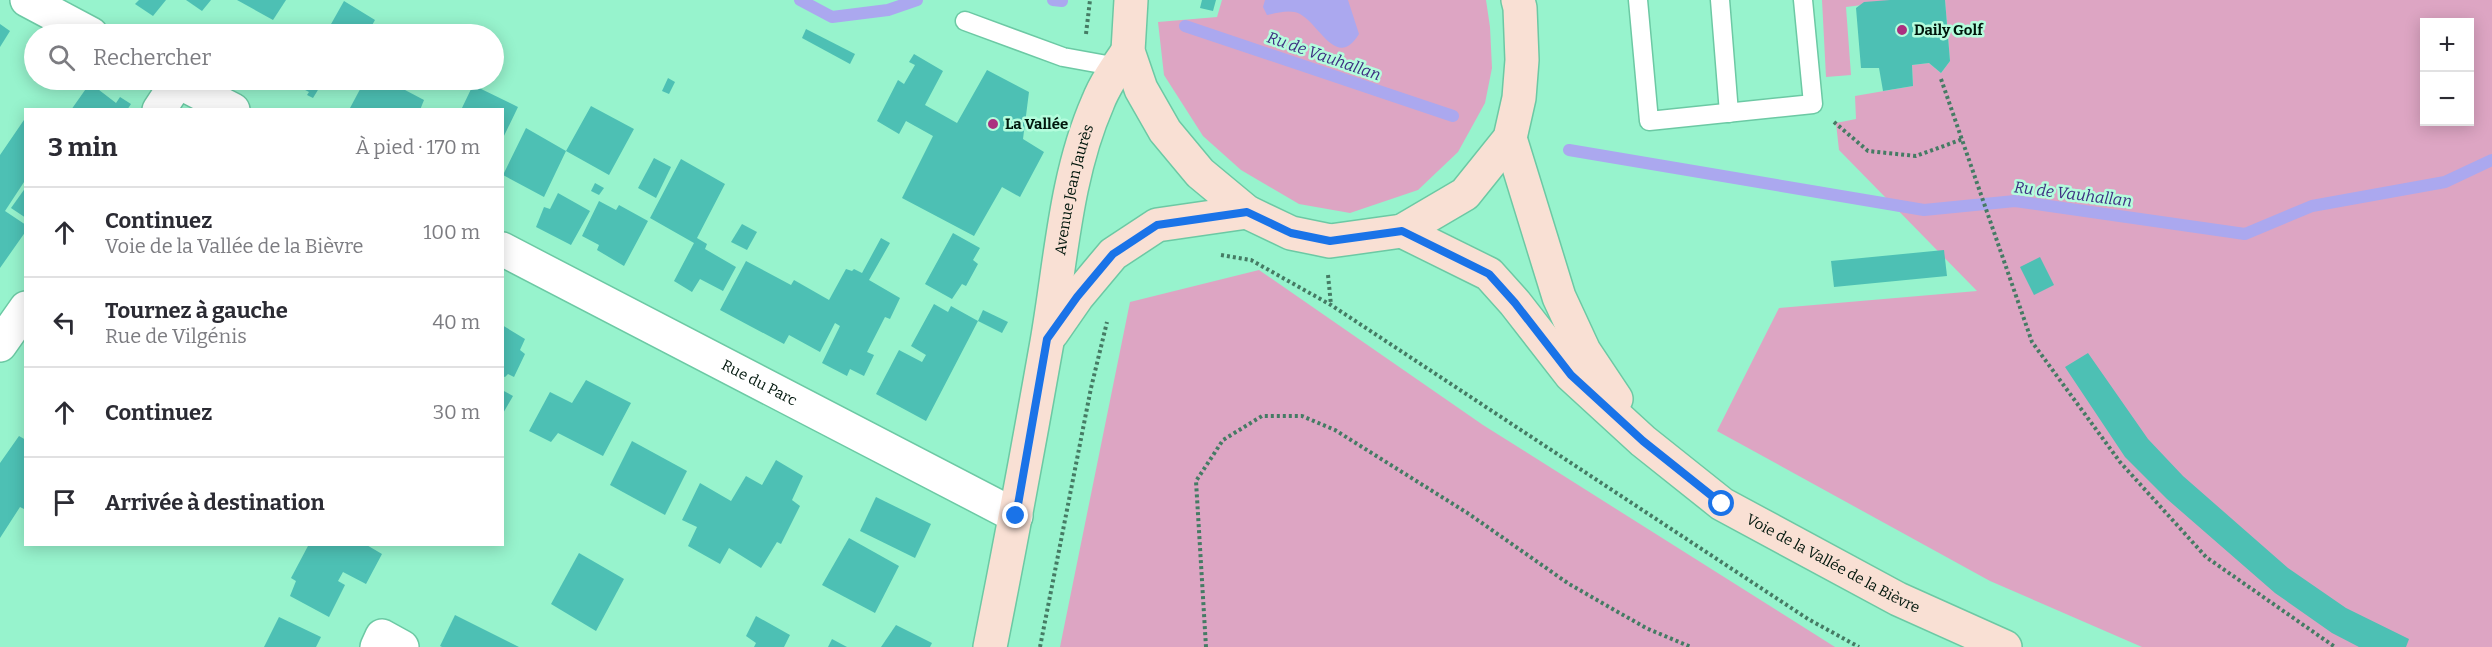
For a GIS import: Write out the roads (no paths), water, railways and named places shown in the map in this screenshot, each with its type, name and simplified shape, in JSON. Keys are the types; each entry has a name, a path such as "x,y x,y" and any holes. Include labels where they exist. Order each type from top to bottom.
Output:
{"main road":[{"name":"Voie de la Vallée de la Bièvre","path":"1131,0 1123,59 1165,131 1200,173 1247,212 1291,233 1330,241 1402,231 1465,194 1510,138 1519,98 1522,60 1518,0"},
{"name":"Avenue Jean Jaurès","path":"990,647 1047,339 1066,212 1082,147 1098,101 1123,59"},
{"name":"Voie de la Vallée de la Bièvre","path":"1510,138 1559,297 1584,351 1643,441"},
{"path":"1047,339 1077,297 1113,254 1157,225 1247,212"},
{"name":"Voie de la Vallée de la Bièvre","path":"1402,231 1489,274 1515,303 1571,375 1643,441 1722,504 1898,599 2005,647"}],"street":[{"path":"27,0 73,24"},
{"path":"160,108 171,90"},
{"path":"196,90 229,108"},
{"name":"Rue du Parc","path":"504,250 1016,516"},
{"path":"0,345 24,311"},
{"path":"377,647 382,636 402,647"}],"lane":[{"path":"1638,0 1648,122 1813,104 1803,0"},
{"path":"1720,0 1729,113"},
{"path":"965,21 1063,57 1123,59"}],"waterway":[{"name":"Ru de Vauhallan","path":"800,0 832,17 888,10 917,0"},
{"name":"Ru de Vauhallan","path":"1053,0 1062,1"},
{"name":"Ru de Vauhallan","path":"1185,26 1453,116"},
{"name":"Ru de Vauhallan","path":"1569,150 1924,210 2015,201 2245,234 2312,206 2445,182 2492,160"}],"place":[{"name":"Daily Golf","path":"1902,30"},
{"name":"La Vallée","path":"993,124"}]}
